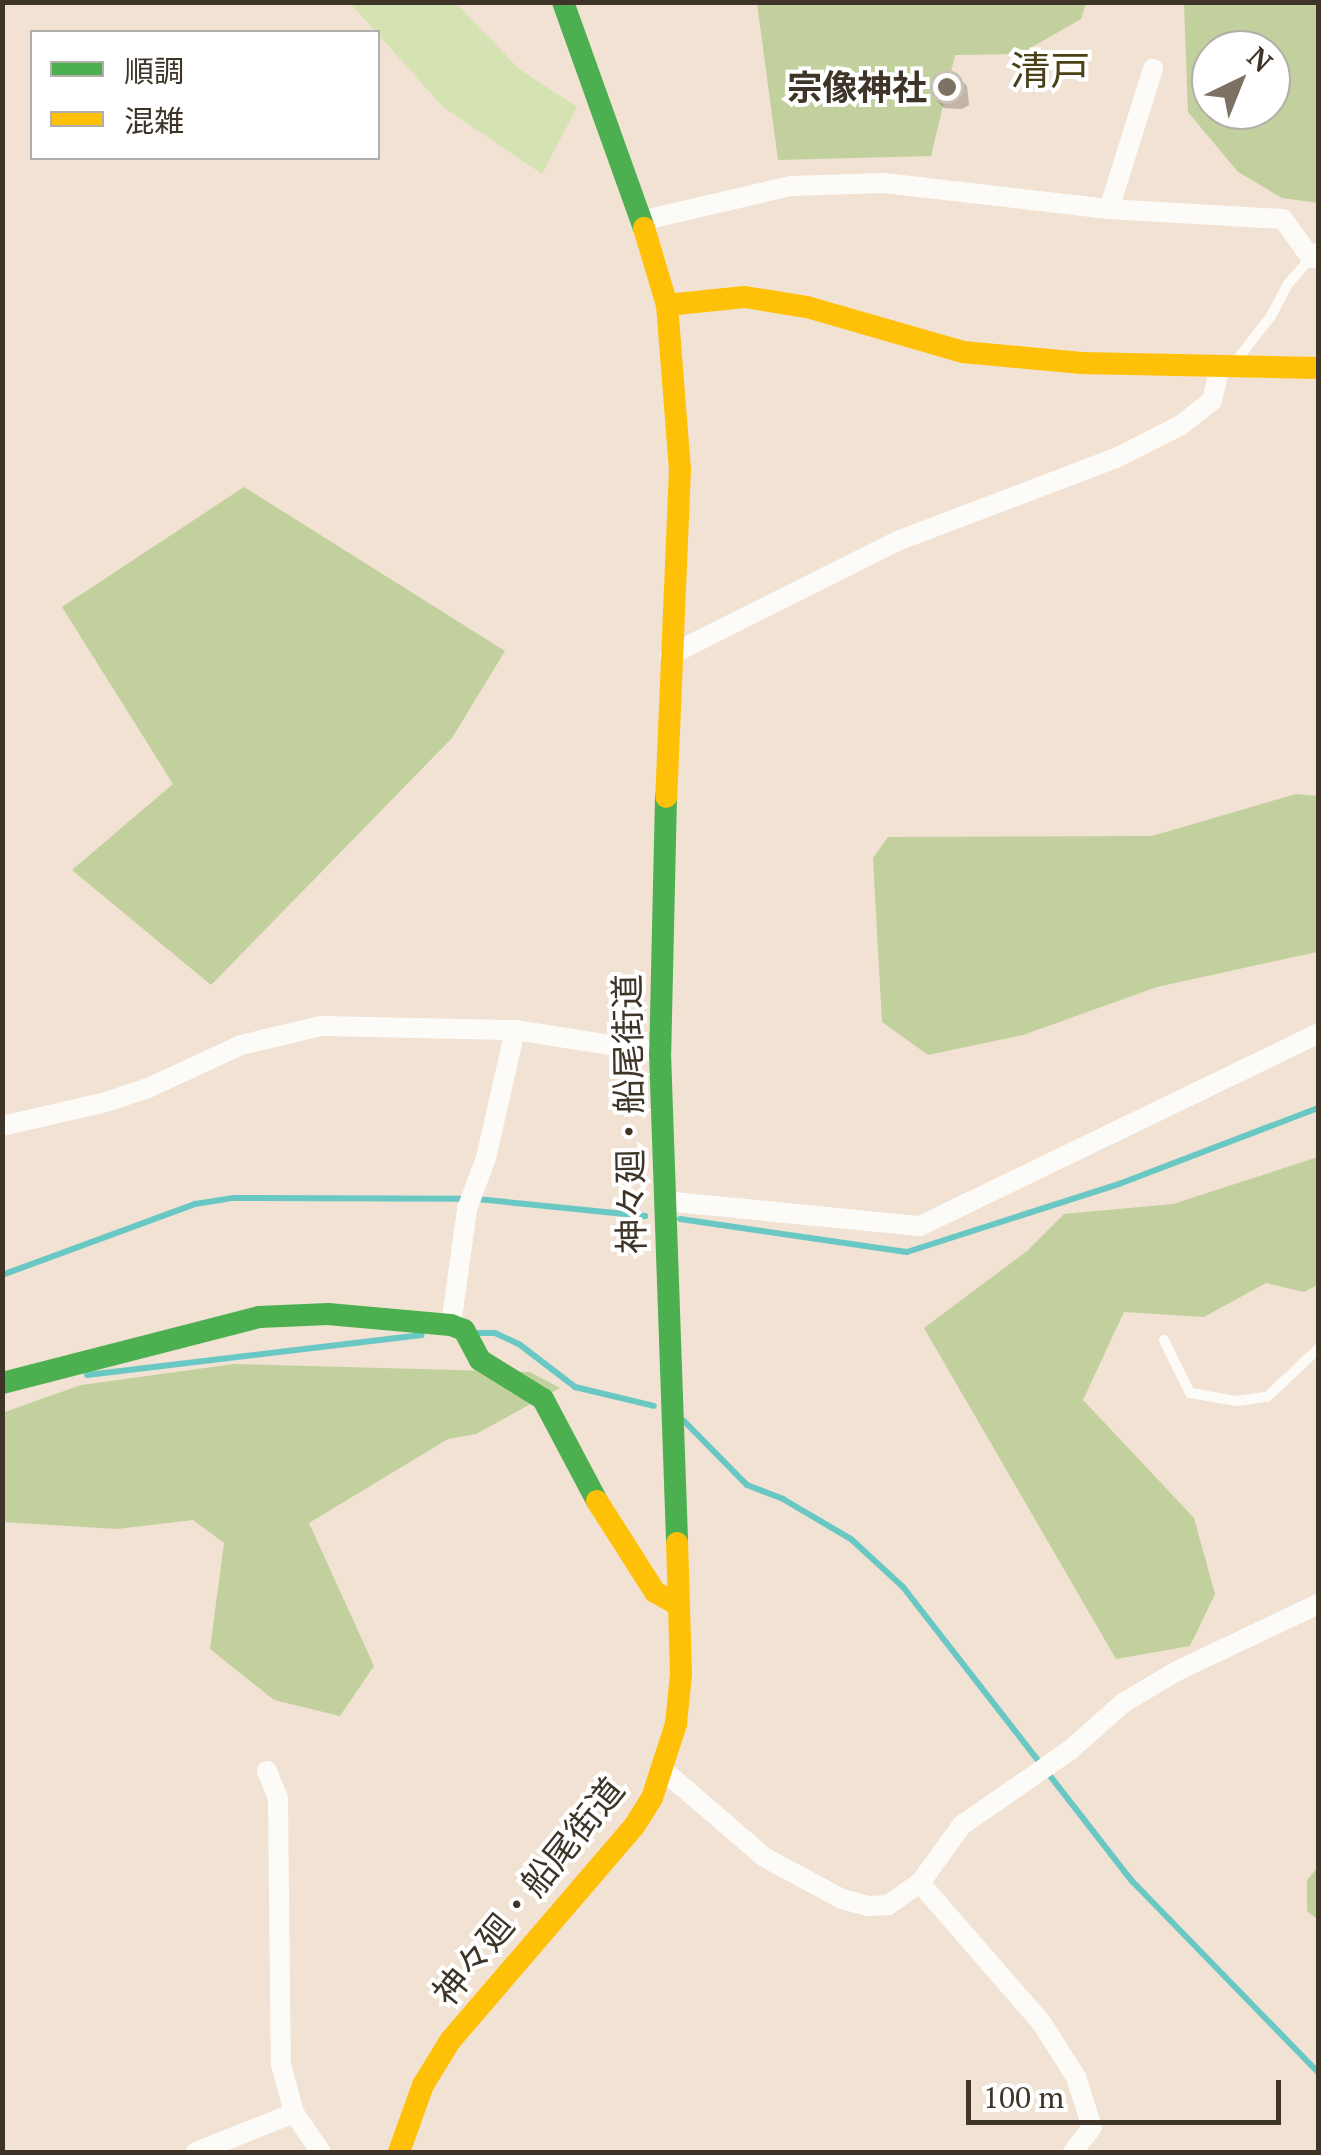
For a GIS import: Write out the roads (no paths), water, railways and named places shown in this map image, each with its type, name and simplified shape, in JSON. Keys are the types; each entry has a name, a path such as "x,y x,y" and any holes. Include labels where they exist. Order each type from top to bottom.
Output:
{"street":[{"name":"神々廻・船尾街道","path":"400,2152 423,2085 450,2041 634,1825 663,1770 676,1724 681,1674 660,1053 670,654 680,469 666,306 563,2"},
{"path":"1109,209 1153,69"},
{"path":"640,221 791,186 884,183 1109,209 1283,219 1315,255"},
{"path":"666,306 745,297 807,307 964,352 1081,362 1318,368"},
{"path":"670,654 900,540 1116,458 1181,425 1212,400 1226,366"},
{"path":"2,1126 106,1102 148,1088 242,1045 320,1026 515,1030 660,1053"},
{"path":"515,1030 486,1158 467,1209 463,1334 480,1360 542,1399 608,1522 656,1592 677,1604"},
{"path":"664,1202 897,1228 920,1226 1318,1034"},
{"path":"2,1383 259,1317 328,1314 463,1334"},
{"path":"663,1770 764,1857 842,1899 870,1906 888,1905 920,1883 962,1825 1069,1751 1123,1703 1176,1671 1318,1604"},
{"path":"266,1771 278,1798 281,2064 294,2113 321,2152"},
{"path":"920,1883 1041,2022 1076,2077 1092,2127 1073,2152"},
{"path":"196,2152 294,2113"}],"lane":[{"path":"1226,366 1271,316 1288,284 1315,255"},
{"path":"1164,1340 1190,1393 1237,1401 1268,1397 1318,1349"}],"waterway":[{"path":"680,1219 907,1252 1119,1184 1318,1108"},
{"path":"2,1275 195,1204 234,1198 465,1199"},
{"path":"477,1199 645,1216"},
{"path":"475,1333 495,1333 519,1344 575,1387 654,1406"},
{"path":"87,1375 422,1335"},
{"path":"684,1421 747,1485 783,1499 851,1539 903,1587 1133,1882 1318,2072"}],"place":[{"name":"宗像神社","path":"947,87"}],"district":[{"name":"清戸","path":"1050,70"}]}
